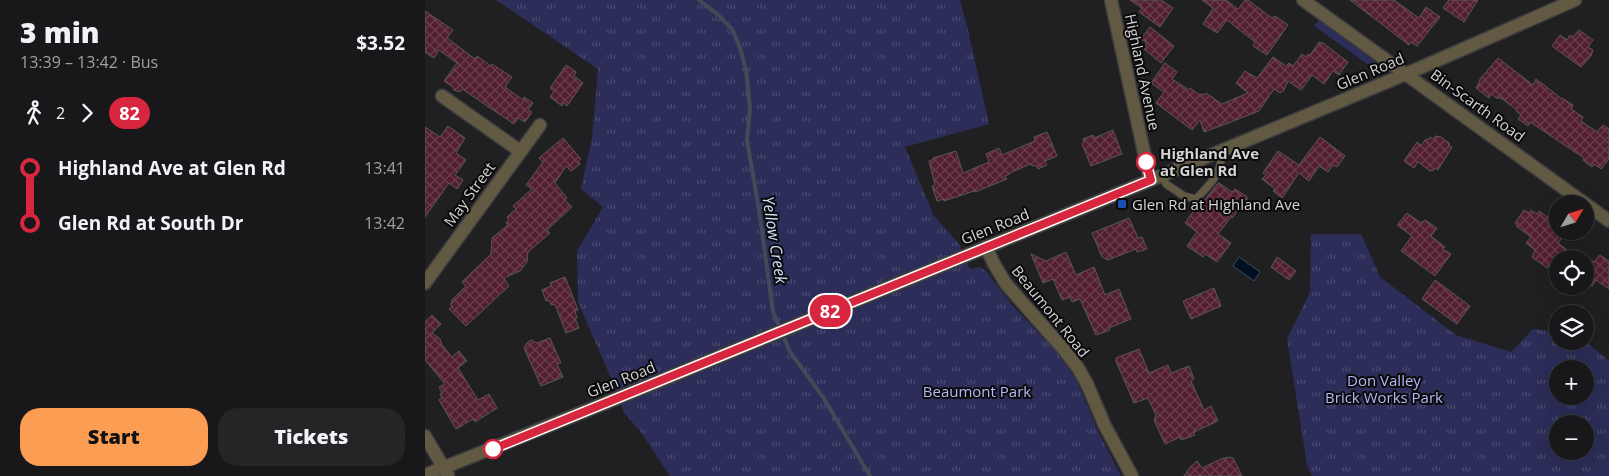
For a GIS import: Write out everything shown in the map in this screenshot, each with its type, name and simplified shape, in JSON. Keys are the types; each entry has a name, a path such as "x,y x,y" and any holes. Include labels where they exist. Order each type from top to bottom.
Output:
{"street":[{"name":"Highland Avenue","path":"1111,0 1151,180"},
{"name":"Bin-Scarth Road","path":"1303,0 1609,221"},
{"name":"Glen Road","path":"425,475 446,472 618,398 1406,74 1575,0"},
{"path":"442,96 521,151"},
{"name":"May Street","path":"425,283 540,125"},
{"name":"Beaumont Road","path":"986,247 1006,284 1078,368 1105,426 1132,476"},
{"path":"425,436 446,472"}],"lane":[{"path":"1163,175 1166,184 1185,196 1196,199 1220,169 1221,151"}],"green space":[{"name":"Beaumont Park","path":"496,0 960,0 989,124 905,147 934,216 959,244 970,269 980,267 986,271 1013,306 1059,355 1076,379 1097,429 1121,476 670,476 641,432 624,413 578,302 577,251 603,207 581,189 592,138 598,69"},
{"path":"1319,20 1377,63 1379,68 1374,69 1314,26"},
{"name":"Don Valley Brick Works Park","path":"1311,234 1361,234 1380,277 1456,335 1511,352 1533,329 1549,331 1549,350 1594,348 1609,361 1609,476 1312,476 1307,465 1287,339 1310,292"}],"water":[{"path":"1239,257 1260,272 1254,281 1233,266"}],"building":[{"path":"1130,0 1161,0 1173,8 1160,27 1139,12 1142,8"},
{"path":"1202,0 1226,0 1238,9 1245,0 1248,0 1272,18 1275,16 1288,25 1267,55 1253,46 1255,42 1227,20 1217,33 1203,24 1213,8"},
{"path":"1350,0 1394,0 1419,18 1426,7 1440,17 1417,46 1411,42 1409,45"},
{"path":"1449,0 1478,0 1464,22 1443,8"},
{"path":"425,11 453,30 447,38 475,59 477,56 512,77 505,87 523,100 524,97 533,103 528,110 532,112 525,122 518,118 514,124 462,89 460,92 454,90 453,87 444,81 457,63 439,50 434,58 425,52"},
{"path":"1150,27 1174,46 1161,63 1144,49 1147,43 1141,39"},
{"path":"1579,30 1593,40 1588,47 1593,50 1591,56 1581,67 1552,46 1560,35 1567,40 1570,35 1573,37"},
{"path":"1319,42 1348,62 1339,75 1333,71 1324,84 1312,75 1301,90 1288,81 1284,90 1280,93 1274,89 1259,111 1231,122 1204,132 1200,120 1192,130 1156,103 1164,92 1151,83 1165,63 1177,72 1172,79 1200,95 1206,93 1222,104 1248,93 1236,83 1245,71 1257,78 1273,57 1286,66 1289,63 1293,66 1302,54 1306,57 1308,54 1310,55"},
{"path":"1498,58 1533,85 1536,79 1573,105 1571,109 1583,117 1581,121 1597,132 1603,125 1609,129 1609,159 1601,169 1594,164 1592,167 1583,160 1584,158 1530,122 1528,126 1518,119 1521,115 1517,110 1501,98 1496,98 1491,94 1489,98 1476,88 1480,79"},
{"path":"566,65 576,72 574,76 583,83 567,106 564,103 562,106 550,97 554,91 550,88"},
{"path":"448,126 465,138 456,153 466,160 455,175 463,180 457,189 449,183 425,217 425,127 440,137"},
{"path":"1113,130 1122,154 1091,166 1082,144 1084,142 1083,139 1093,135 1094,138"},
{"path":"1047,132 1057,156 1045,161 1047,165 1038,169 1036,165 1030,164 1005,176 1007,179 975,192 944,201 944,199 937,201 932,186 935,185 929,161 933,158 956,151 963,173 989,162 986,154 999,148 1002,155 1035,141 1034,137"},
{"path":"1435,136 1441,137 1452,147 1438,170 1435,168 1433,171 1430,171 1418,162 1414,168 1404,161 1417,142 1421,145 1426,139 1428,140 1430,137 1433,139"},
{"path":"1320,137 1345,156 1337,167 1333,165 1328,172 1319,166 1309,181 1299,173 1282,198 1273,191 1275,189 1262,179 1266,175 1263,173 1278,151 1299,165"},
{"path":"563,138 581,159 578,162 580,163 579,165 571,171 566,166 555,183 567,198 565,200 572,207 547,230 550,233 528,252 527,262 520,271 504,278 509,286 466,326 449,309 452,306 450,304 453,302 451,301 466,286 462,282 491,254 492,238 508,225 506,223 509,220 507,217 516,209 513,206 532,189 526,185 543,162 539,158"},
{"path":"1219,183 1232,192 1235,189 1247,197 1247,202 1242,209 1238,210 1231,217 1218,234 1231,243 1217,262 1205,254 1203,257 1187,246 1197,232 1185,223"},
{"path":"1524,210 1529,213 1531,210 1537,214 1539,211 1549,218 1549,240 1560,240 1558,243 1567,250 1549,250 1549,265 1547,268 1532,257 1535,250 1526,243 1531,237 1516,226 1517,224 1515,223"},
{"path":"1407,213 1421,223 1425,220 1437,228 1431,236 1445,247 1443,249 1451,254 1435,276 1401,251 1412,236 1397,225"},
{"path":"1129,218 1138,238 1142,237 1147,249 1137,252 1136,249 1108,260 1102,257 1092,233"},
{"path":"1066,252 1076,275 1094,267 1105,295 1119,289 1131,319 1096,335 1080,299 1072,302 1070,297 1062,300 1053,279 1043,283 1031,254 1046,261"},
{"path":"1600,255 1609,261 1609,289 1596,280 1594,283 1594,262"},
{"path":"1277,257 1296,271 1289,280 1271,267"},
{"path":"565,277 578,310 575,311 577,318 575,318 579,328 566,333 556,307 554,304 551,305 549,300 546,301 542,290 551,286 550,283"},
{"path":"1435,280 1470,306 1457,324 1422,299"},
{"path":"1214,288 1221,306 1191,319 1183,301"},
{"path":"432,315 441,324 432,333 440,339 442,345 452,357 459,351 467,361 458,368 478,400 489,394 497,408 475,422 473,419 456,429 439,400 442,398 440,394 442,393 439,387 445,384 425,360 425,322"},
{"path":"550,338 561,363 557,364 563,377 541,386 524,348 531,340 537,343"},
{"path":"1139,349 1149,373 1168,365 1171,373 1189,366 1194,379 1191,381 1204,410 1211,406 1218,421 1194,432 1195,435 1181,440 1180,437 1165,444 1154,420 1156,415 1148,398 1134,403 1116,361 1116,358"},
{"path":"1229,457 1233,458 1242,476 1184,476 1197,461 1202,468"}],"waterway":[{"name":"Yellow Creek","path":"699,0 732,29 746,69 750,109 747,140 773,312 790,352 823,397 870,476"}],"bus line":[{"name":"82","path":"493,449 1151,180 1146,162"}],"place":[{"name":"Highland Ave at Glen Rd","path":"1146,162"},
{"name":"Glen Rd at Highland Ave","path":"1122,204"}]}
